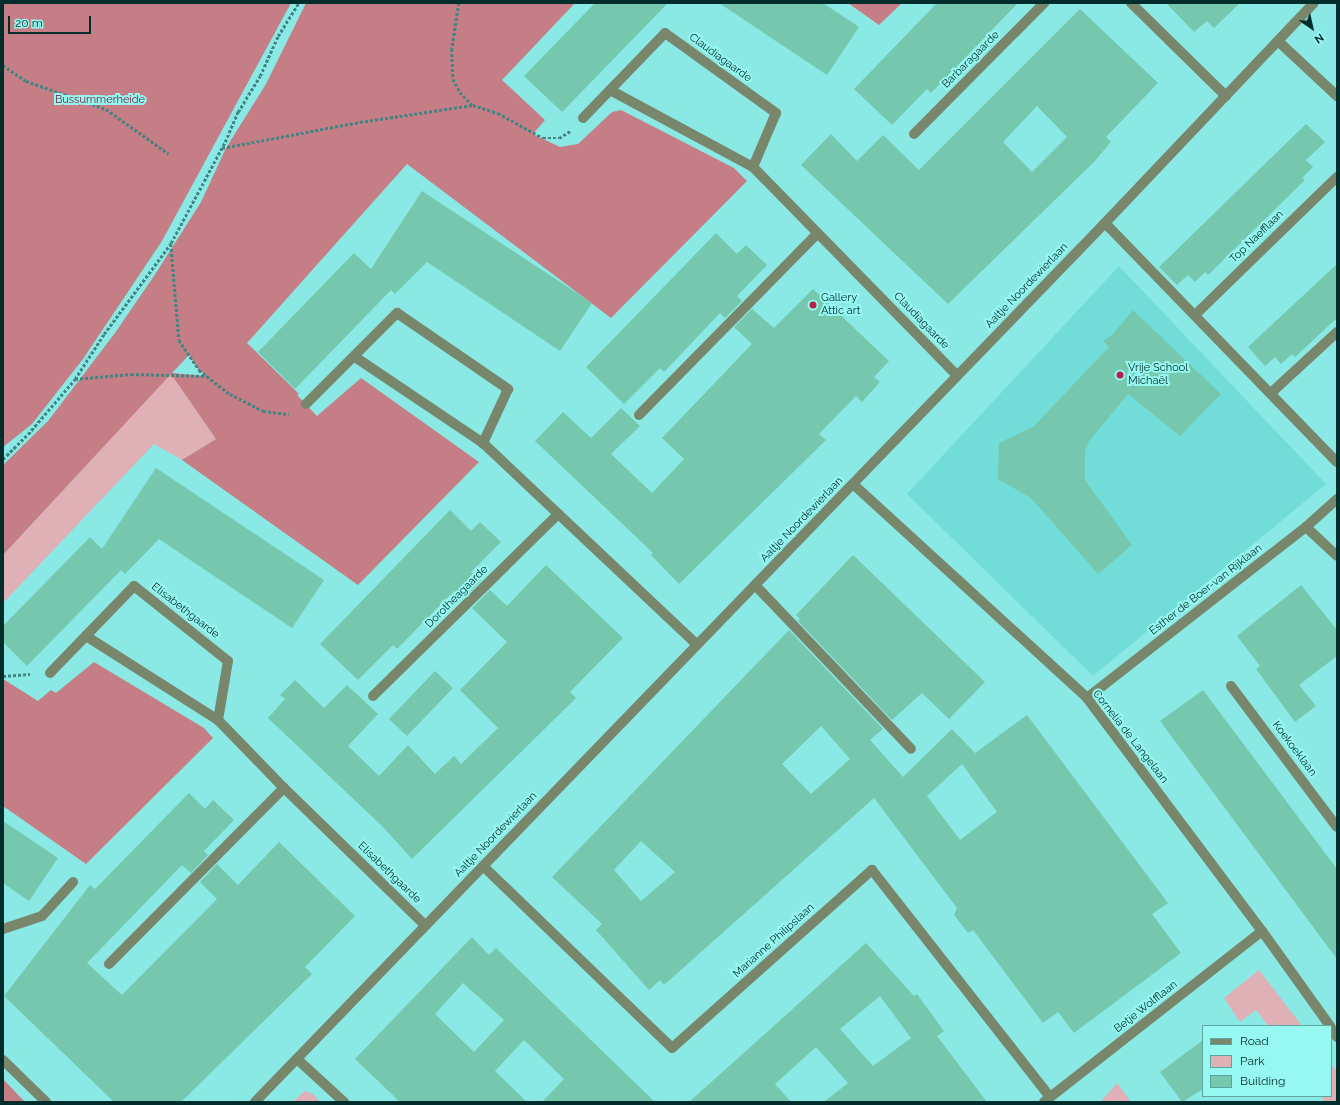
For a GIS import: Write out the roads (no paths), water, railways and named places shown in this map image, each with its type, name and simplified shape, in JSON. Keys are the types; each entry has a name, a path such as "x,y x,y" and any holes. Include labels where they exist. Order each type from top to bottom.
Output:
{"street":[{"name":"Barbaragaarde","path":"914,134 1044,3"},
{"path":"1131,3 1226,96"},
{"name":"Aaltje Noordewierlaan","path":"255,1102 1105,222 1314,3"},
{"name":"Claudiagaarde","path":"583,118 665,33 776,113 754,167"},
{"path":"1278,41 1337,96"},
{"name":"Claudiagaarde","path":"610,90 754,167 957,375"},
{"name":"Top Naefflaan","path":"1195,315 1337,177"},
{"path":"1105,222 1337,462"},
{"path":"639,415 818,232"},
{"path":"306,404 397,314 508,389 483,443"},
{"path":"1271,393 1337,332"},
{"path":"355,357 483,443 697,645"},
{"name":"Cornelia de Langelaan","path":"852,484 1087,698 1262,931 1329,1025"},
{"path":"1337,499 1306,527 1337,556"},
{"name":"Dorotheagaarde","path":"373,696 558,514"},
{"name":"Esther de Boer-van Rijklaan","path":"1087,698 1306,527"},
{"path":"755,585 911,749"},
{"name":"Elisabethgaarde","path":"50,673 134,586 228,661 218,720"},
{"name":"Elisabethgaarde","path":"86,636 218,720 284,788 426,925"},
{"name":"Koekoeklaan","path":"1231,686 1337,827"},
{"path":"109,964 284,788"},
{"name":"Marianne Philipslaan","path":"484,866 672,1048 872,870 1047,1100"},
{"path":"3,929 42,916 73,882"},
{"name":"Betje Wolfflaan","path":"1047,1100 1262,931"},
{"path":"297,1059 344,1102"},
{"path":"3,1060 46,1102"}],"place":[{"name":"Gallery Attic art","path":"813,305"},
{"name":"Vrije School Michaël","path":"1120,375"}],"park label":[{"name":"Bussummerheide","path":"100,100"}]}
